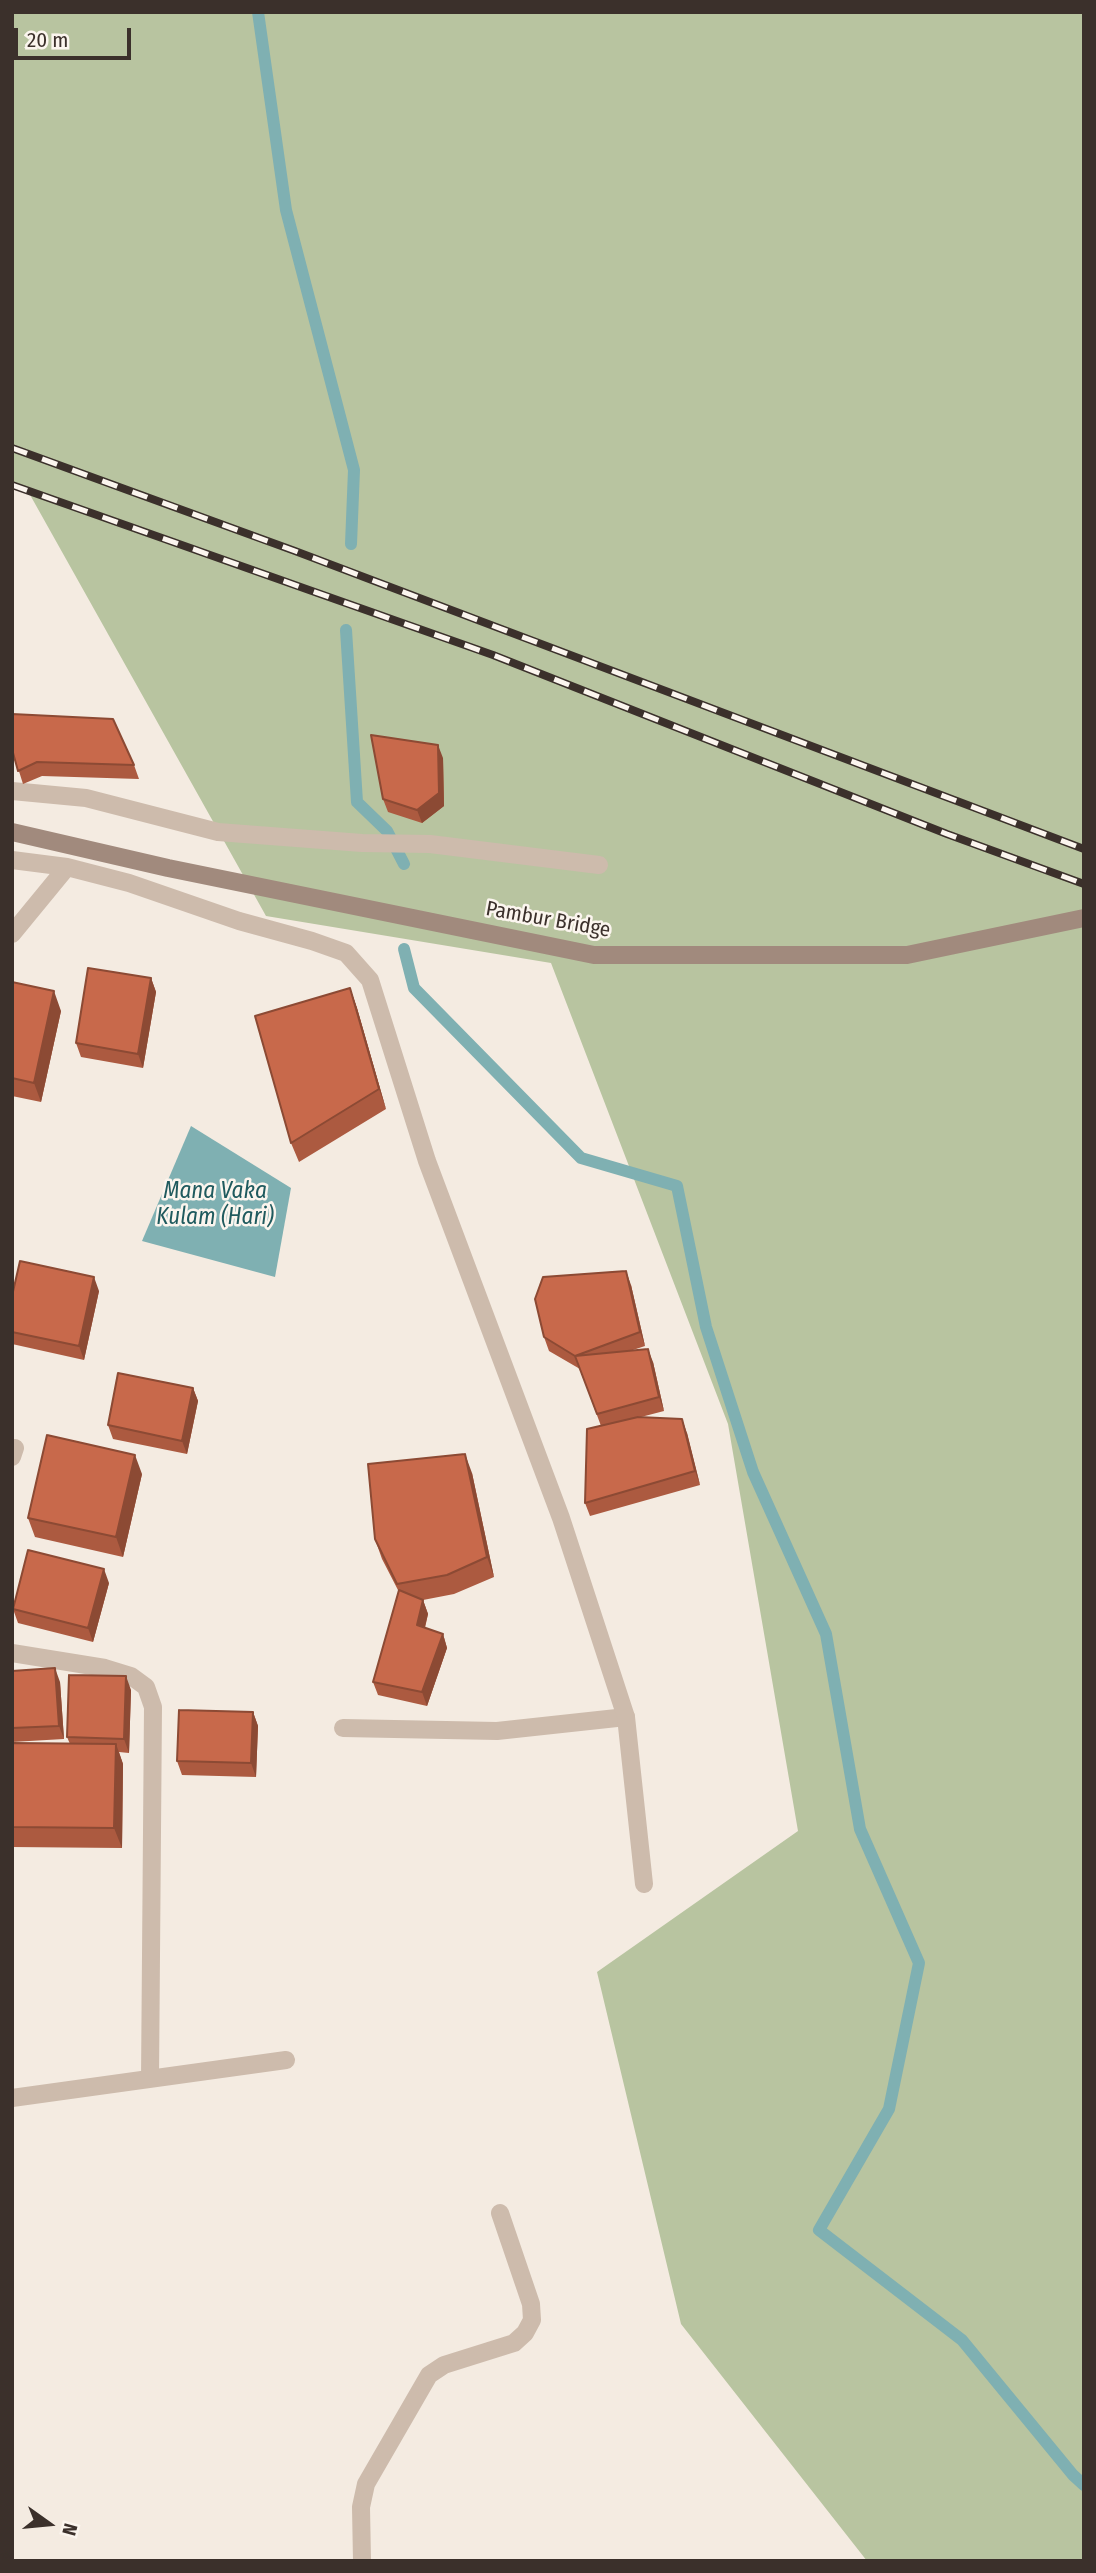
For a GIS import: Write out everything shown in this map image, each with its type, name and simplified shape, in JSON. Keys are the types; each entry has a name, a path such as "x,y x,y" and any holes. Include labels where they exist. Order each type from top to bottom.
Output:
{"main road":[{"name":"Pambur Bridge","path":"12,832 168,868 594,955 907,955 1084,918"}],"street":[{"path":"12,790 86,799 218,832 430,844 599,865"},
{"path":"12,860 67,867 129,883 239,921 346,953 369,980 427,1161 523,1423 561,1518 626,1717 644,1884"},
{"path":"12,934 67,867"},
{"path":"12,1653 105,1668 131,1676 146,1687 153,1707 150,2079"},
{"path":"343,1728 496,1731 626,1717"},
{"path":"12,2098 286,2060"},
{"path":"362,2561 360,2507 366,2484 429,2375 443,2365 514,2343 525,2333 532,2320 531,2304 500,2213"}],"green space":[{"path":"12,12 1084,12 1084,2561 867,2561 681,2324 597,1972 798,1831 728,1424 551,963 266,916 29,493 12,487"}],"water":[{"name":"Mana Vaka Kulam (Hari)","path":"191,1126 291,1188 275,1277 142,1241"}],"building":[{"path":"12,714 113,719 134,765 37,762 18,771 12,749"},
{"path":"371,735 438,745 439,793 417,810 383,799"},
{"path":"88,968 151,978 138,1054 76,1043"},
{"path":"12,982 54,991 34,1083 12,1078"},
{"path":"350,988 379,1089 291,1143 255,1016"},
{"path":"20,1261 94,1277 79,1346 12,1332 12,1296"},
{"path":"626,1271 640,1332 575,1356 544,1337 535,1299 543,1277"},
{"path":"648,1349 659,1397 597,1414 575,1356"},
{"path":"118,1373 193,1388 182,1441 108,1425"},
{"path":"638,1417 682,1419 695,1471 585,1503 587,1429"},
{"path":"47,1435 135,1455 116,1537 28,1518"},
{"path":"465,1454 487,1557 447,1575 397,1584 375,1539 368,1464"},
{"path":"28,1550 104,1569 88,1628 13,1609"},
{"path":"399,1590 423,1600 417,1625 443,1634 422,1692 373,1682"},
{"path":"55,1668 59,1726 12,1728 12,1671"},
{"path":"69,1675 126,1676 124,1739 67,1737"},
{"path":"179,1710 253,1712 251,1763 177,1761"},
{"path":"12,1743 116,1744 114,1828 12,1827"}],"waterway":[{"path":"258,12 286,210 354,470 351,544"},
{"path":"346,630 357,802 387,831 404,864"},
{"path":"404,949 414,988 581,1158 677,1186 706,1327 753,1472 826,1634 860,1829 919,1963 889,2109 819,2230 962,2340 1084,2485"}],"railway":[{"path":"12,448 295,551 1084,849"},
{"path":"12,485 493,655 947,834 1084,884"}]}
